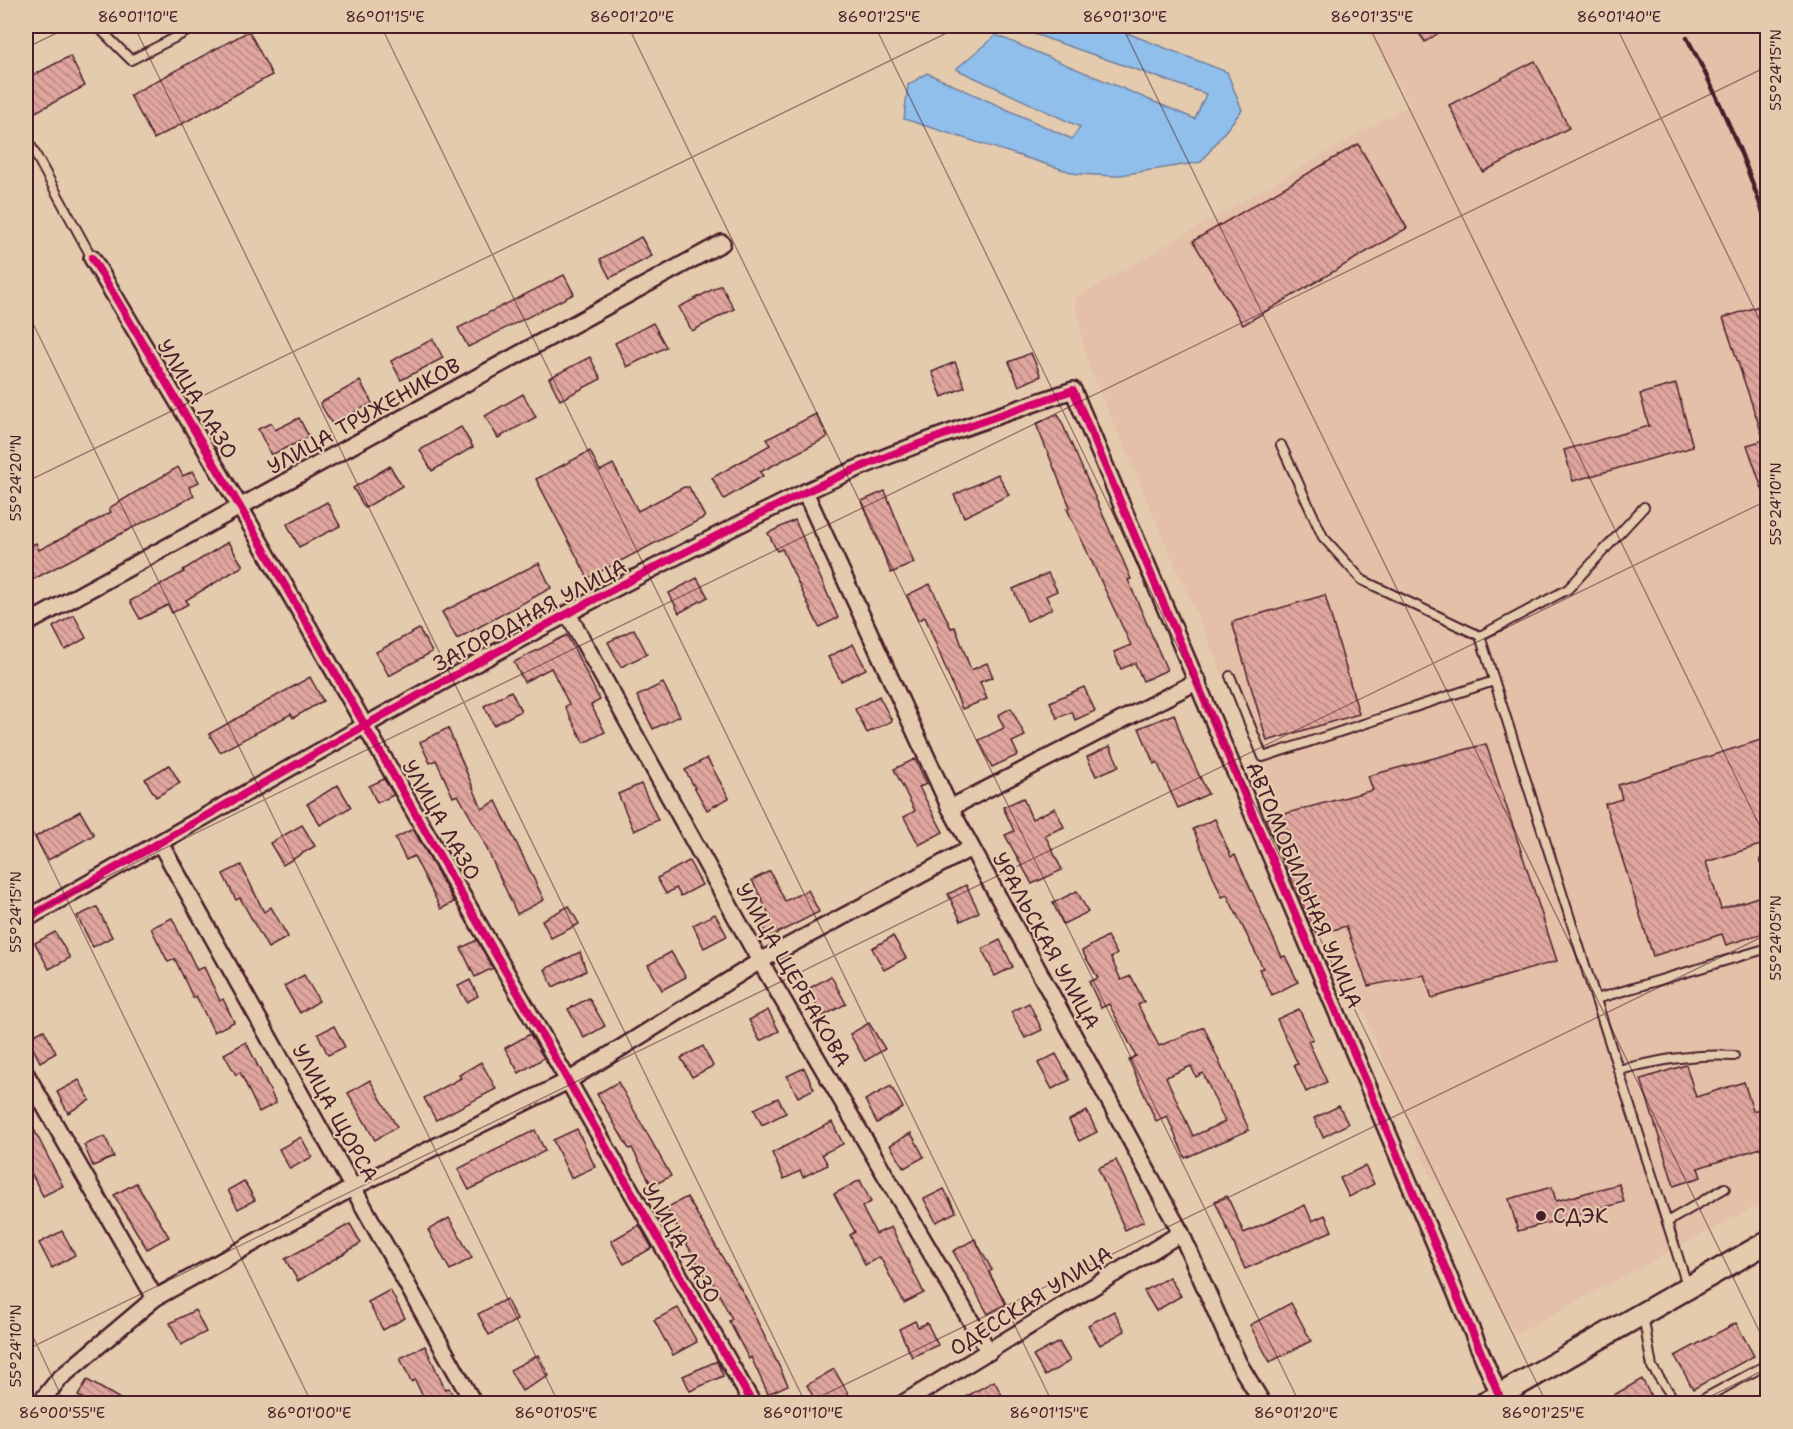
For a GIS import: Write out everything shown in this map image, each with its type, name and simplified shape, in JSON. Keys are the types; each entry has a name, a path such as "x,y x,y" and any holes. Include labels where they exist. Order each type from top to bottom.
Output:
{"main road":[{"path":"1491,1399 1767,1242"}],"street":[{"name":"УЛИЦА ТРУЖЕНИКОВ","path":"26,624 722,243"},
{"name":"УЛИЦА ЛАЗО","path":"92,258 240,507 753,1404"},
{"name":"ЗАГОРОДНАЯ УЛИЦА","path":"26,919 364,723 568,614 805,492 938,437 1073,390"},
{"name":"АВТОМОБИЛЬНАЯ УЛИЦА","path":"1073,390 1198,681 1491,1399"},
{"name":"УРАЛЬСКАЯ УЛИЦА","path":"805,492 950,808 1181,1233 1239,1362 1263,1404"},
{"name":"УЛИЦА ЩЕРБАКОВА","path":"568,614 759,961 989,1352"},
{"path":"950,808 1198,681"},
{"name":"УЛИЦА ЩОРСА","path":"160,843 474,1404"},
{"path":"39,1404 60,1379 155,1298 352,1188 568,1081 759,961 971,848"},
{"path":"26,1074 155,1298"},
{"name":"ОДЕССКАЯ УЛИЦА","path":"902,1404 1181,1233"}],"lane":[{"path":"97,26 131,60 198,26"},
{"name":"УЛИЦА ЛАЗО","path":"26,137 92,258"},
{"path":"1281,445 1323,537 1362,580 1480,636 1688,1288"},
{"path":"1480,636 1568,589 1644,507"},
{"path":"1230,676 1263,757 1494,681"},
{"path":"1596,999 1767,948"},
{"path":"1618,1070 1668,1058 1708,1054 1734,1056"},
{"path":"1667,1222 1725,1188"},
{"path":"1643,1313 1652,1367 1677,1404"},
{"path":"1694,1404 1767,1364"}],"shaded area":[{"path":"1364,26 1767,26 1767,1200 1514,1335 1421,1156 1305,864 1088,365 1074,299 1410,104"}],"water":[{"path":"1011,26 1109,26 1227,72 1242,110 1201,162 1114,176 1077,174 904,119 908,85 927,73 1072,139 1080,127 956,69 996,35 1195,119 1206,94"}],"building":[{"path":"1414,26 1449,26 1425,42"},
{"path":"249,31 272,75 154,139 130,95"},
{"path":"70,56 85,86 26,117 26,79"},
{"path":"1535,61 1569,128 1483,172 1449,105"},
{"path":"1358,144 1407,228 1243,325 1193,241"},
{"path":"641,237 652,256 610,278 600,259"},
{"path":"564,275 574,294 468,347 458,328"},
{"path":"721,285 734,309 692,331 679,307"},
{"path":"1759,306 1767,332 1767,497 1765,497 1747,445 1764,440 1723,318"},
{"path":"653,323 666,347 627,367 615,343"},
{"path":"433,339 443,358 401,380 391,361"},
{"path":"1031,353 1041,376 1019,386 1009,362"},
{"path":"590,357 601,379 560,400 549,378"},
{"path":"955,362 965,387 942,397 932,372"},
{"path":"360,381 372,403 332,424 320,403"},
{"path":"1676,384 1693,447 1573,481 1564,450 1649,426 1640,394"},
{"path":"523,394 536,417 498,438 485,416"},
{"path":"816,414 828,437 760,472 763,476 724,499 712,478 770,445 767,439"},
{"path":"1058,414 1131,579 1128,580 1167,670 1143,681 1135,663 1121,669 1114,652 1131,645 1067,509 1070,507 1036,424"},
{"path":"299,418 309,437 271,455 258,429 271,423 275,430"},
{"path":"461,427 473,447 432,471 420,450"},
{"path":"590,451 600,471 613,464 638,511 684,487 689,487 705,517 588,578 536,479"},
{"path":"390,466 402,486 365,508 353,488"},
{"path":"178,467 183,476 193,471 199,482 189,487 194,496 26,583 26,548 36,543 39,550 86,526 111,512 109,508"},
{"path":"998,474 1009,495 964,517 954,495"},
{"path":"885,491 914,563 891,573 862,501"},
{"path":"327,502 340,526 299,547 287,524"},
{"path":"795,520 838,618 819,627 782,549 777,551 768,533"},
{"path":"228,542 243,566 186,600 188,604 172,613 168,605 140,619 130,601 184,572 183,570"},
{"path":"539,563 551,588 457,639 442,612"},
{"path":"1048,573 1057,591 1046,596 1052,609 1027,621 1013,589"},
{"path":"697,578 708,597 679,613 669,593"},
{"path":"930,584 951,628 955,627 971,670 987,663 993,677 980,682 987,699 962,709 925,617 918,620 907,595"},
{"path":"1325,595 1359,714 1267,741 1232,622"},
{"path":"74,615 86,638 65,650 53,627"},
{"path":"419,629 432,652 389,676 376,652"},
{"path":"634,629 647,654 621,667 608,642"},
{"path":"567,635 600,700 591,705 605,732 584,743 565,707 569,704 551,668 524,682 514,662"},
{"path":"853,644 866,669 841,681 828,657"},
{"path":"310,677 323,701 293,718 291,714 220,752 209,734"},
{"path":"663,683 680,716 653,729 637,696"},
{"path":"1084,687 1095,711 1075,720 1072,712 1057,718 1050,702"},
{"path":"511,691 521,711 494,725 484,706"},
{"path":"879,696 892,721 867,733 855,709"},
{"path":"1011,708 1025,736 1012,742 1018,755 992,767 979,740 1004,728 998,715"},
{"path":"1174,714 1184,743 1208,794 1178,808 1157,762 1154,764 1139,728"},
{"path":"448,728 482,809 496,801 544,900 517,914 480,834 458,795 453,797 436,760 430,763 420,742"},
{"path":"1767,738 1767,843 1706,862 1721,909 1767,894 1767,932 1726,945 1722,934 1653,956 1605,804 1622,799 1618,785"},
{"path":"1486,744 1557,961 1432,998 1424,975 1368,986 1346,926 1318,935 1311,927 1265,819 1373,790 1368,776"},
{"path":"1110,746 1119,766 1096,776 1087,757"},
{"path":"707,758 729,798 707,810 685,770"},
{"path":"915,759 927,784 919,787 943,832 919,845 904,817 915,811 894,769"},
{"path":"169,765 180,783 156,797 145,779"},
{"path":"384,779 394,795 377,803 369,786"},
{"path":"641,784 658,820 634,831 618,794"},
{"path":"338,785 351,807 320,825 307,804"},
{"path":"1023,798 1032,819 1055,808 1064,827 1045,835 1062,870 1032,884 1005,835 1014,831 1003,807"},
{"path":"80,811 94,835 48,860 35,837"},
{"path":"1215,819 1231,857 1235,855 1282,957 1285,956 1298,982 1272,995 1259,969 1263,968 1227,895 1222,897 1193,829"},
{"path":"302,825 315,846 283,865 270,843"},
{"path":"413,829 454,902 441,909 414,856 406,860 395,838"},
{"path":"689,861 702,885 681,896 676,888 666,894 657,878"},
{"path":"241,865 264,912 271,907 288,937 268,948 240,898 236,900 223,874"},
{"path":"770,871 785,901 808,890 819,912 768,938 760,921 770,916 752,880"},
{"path":"966,885 979,912 961,921 948,894"},
{"path":"1077,891 1088,912 1063,924 1053,903"},
{"path":"569,906 579,924 551,938 542,920"},
{"path":"97,907 112,937 93,947 77,916"},
{"path":"715,914 727,936 704,948 693,925"},
{"path":"172,918 197,970 204,967 220,1001 223,999 234,1022 214,1032 196,996 193,998 175,959 168,962 151,928"},
{"path":"55,932 70,958 49,969 35,943"},
{"path":"893,936 906,958 884,970 872,948"},
{"path":"1107,936 1117,954 1111,958 1121,980 1131,976 1144,1002 1138,1005 1159,1046 1204,1027 1249,1130 1185,1158 1167,1116 1156,1121 1129,1060 1136,1056 1109,1004 1101,1008 1089,982 1098,978 1082,951","holes":["1191,1066 1196,1077 1203,1073 1225,1122 1193,1136 1166,1077"]},
{"path":"477,940 493,968 475,977 461,948"},
{"path":"1000,940 1013,967 995,976 982,949"},
{"path":"580,952 586,971 553,987 545,969"},
{"path":"671,952 686,977 662,990 648,965"},
{"path":"304,975 319,1001 300,1013 284,986"},
{"path":"831,976 846,1004 823,1016 808,989"},
{"path":"470,980 478,996 467,1002 458,986"},
{"path":"589,998 605,1026 584,1038 568,1009"},
{"path":"1029,1003 1042,1030 1025,1038 1011,1012"},
{"path":"1299,1009 1313,1039 1308,1041 1327,1082 1306,1092 1294,1065 1298,1064 1277,1019"},
{"path":"768,1010 779,1031 760,1041 749,1020"},
{"path":"869,1023 885,1049 865,1061 850,1034"},
{"path":"334,1026 345,1047 328,1055 318,1034"},
{"path":"44,1030 56,1053 40,1062 28,1038"},
{"path":"530,1034 544,1058 519,1073 505,1048"},
{"path":"246,1042 276,1103 259,1112 240,1072 236,1075 224,1054"},
{"path":"703,1046 713,1066 692,1077 681,1058"},
{"path":"1056,1054 1070,1080 1052,1089 1038,1063"},
{"path":"481,1062 496,1089 436,1120 424,1098 461,1078 459,1075"},
{"path":"1686,1065 1696,1097 1744,1082 1753,1111 1767,1107 1767,1146 1698,1168 1701,1177 1674,1186 1641,1079"},
{"path":"804,1068 814,1089 798,1097 787,1076"},
{"path":"79,1080 90,1100 68,1113 57,1092"},
{"path":"370,1080 397,1127 375,1140 348,1093"},
{"path":"618,1082 671,1176 652,1186 632,1148 629,1149 597,1094"},
{"path":"891,1086 903,1108 877,1123 865,1100"},
{"path":"778,1098 786,1113 762,1125 754,1109"},
{"path":"1339,1106 1348,1124 1323,1137 1314,1118"},
{"path":"1087,1111 1097,1132 1079,1141 1069,1120"},
{"path":"26,1114 63,1186 43,1196 26,1163"},
{"path":"832,1122 843,1144 822,1154 828,1165 803,1177 800,1171 784,1179 772,1153"},
{"path":"577,1129 595,1167 571,1178 553,1140"},
{"path":"535,1130 545,1151 469,1190 458,1169"},
{"path":"911,1133 924,1157 904,1168 890,1145"},
{"path":"105,1136 114,1157 93,1166 84,1145"},
{"path":"301,1137 312,1157 290,1169 279,1149"},
{"path":"1116,1160 1144,1221 1125,1230 1098,1168"},
{"path":"1365,1166 1374,1184 1349,1197 1340,1178"},
{"path":"860,1180 871,1202 862,1207 876,1234 891,1227 924,1293 904,1303 880,1257 865,1265 850,1235 855,1232 834,1194"},
{"path":"244,1181 255,1200 238,1209 228,1190"},
{"path":"136,1183 169,1237 147,1249 114,1195"},
{"path":"1619,1184 1624,1202 1518,1231 1509,1199 1552,1187 1556,1201"},
{"path":"944,1189 956,1212 936,1222 924,1199"},
{"path":"1227,1196 1244,1233 1305,1205 1312,1221 1325,1215 1332,1231 1245,1269 1215,1201"},
{"path":"687,1197 745,1296 788,1385 768,1394 751,1357 749,1359 729,1321 732,1319 708,1274 705,1276 666,1208"},
{"path":"449,1218 472,1258 450,1270 428,1230"},
{"path":"350,1224 361,1243 298,1281 285,1259"},
{"path":"639,1225 652,1248 624,1264 611,1241"},
{"path":"62,1231 75,1255 52,1268 39,1243"},
{"path":"975,1239 992,1270 989,1272 1006,1304 988,1314 953,1251"},
{"path":"1169,1277 1181,1296 1156,1311 1144,1291"},
{"path":"390,1290 405,1318 383,1330 368,1302"},
{"path":"506,1299 517,1320 489,1335 478,1314"},
{"path":"1291,1303 1311,1341 1270,1362 1250,1325"},
{"path":"678,1308 697,1342 673,1355 654,1320"},
{"path":"195,1310 206,1332 181,1345 170,1323"},
{"path":"1114,1311 1125,1331 1100,1345 1088,1325"},
{"path":"915,1321 918,1327 927,1323 938,1345 912,1357 899,1329"},
{"path":"1736,1323 1754,1356 1693,1389 1675,1356"},
{"path":"1059,1342 1070,1361 1045,1376 1033,1356"},
{"path":"425,1346 445,1389 449,1388 457,1404 415,1404 424,1399 415,1380 411,1382 400,1358"},
{"path":"538,1355 549,1376 522,1391 510,1370"},
{"path":"717,1361 723,1376 690,1391 683,1376"},
{"path":"834,1369 854,1404 817,1404 807,1385"},
{"path":"1642,1379 1655,1404 1598,1404"},
{"path":"87,1380 129,1404 91,1404 78,1396"},
{"path":"994,1381 1007,1404 953,1404"}],"railway":[{"path":"1687,38 1732,131 1768,227"}],"cycle path":[{"path":"92,258 240,507 753,1404"},
{"path":"26,919 508,646 704,542 803,493 869,464 937,437 1073,390 1499,1395"}],"place":[{"name":"СДЭК","path":"1541,1216"}]}
